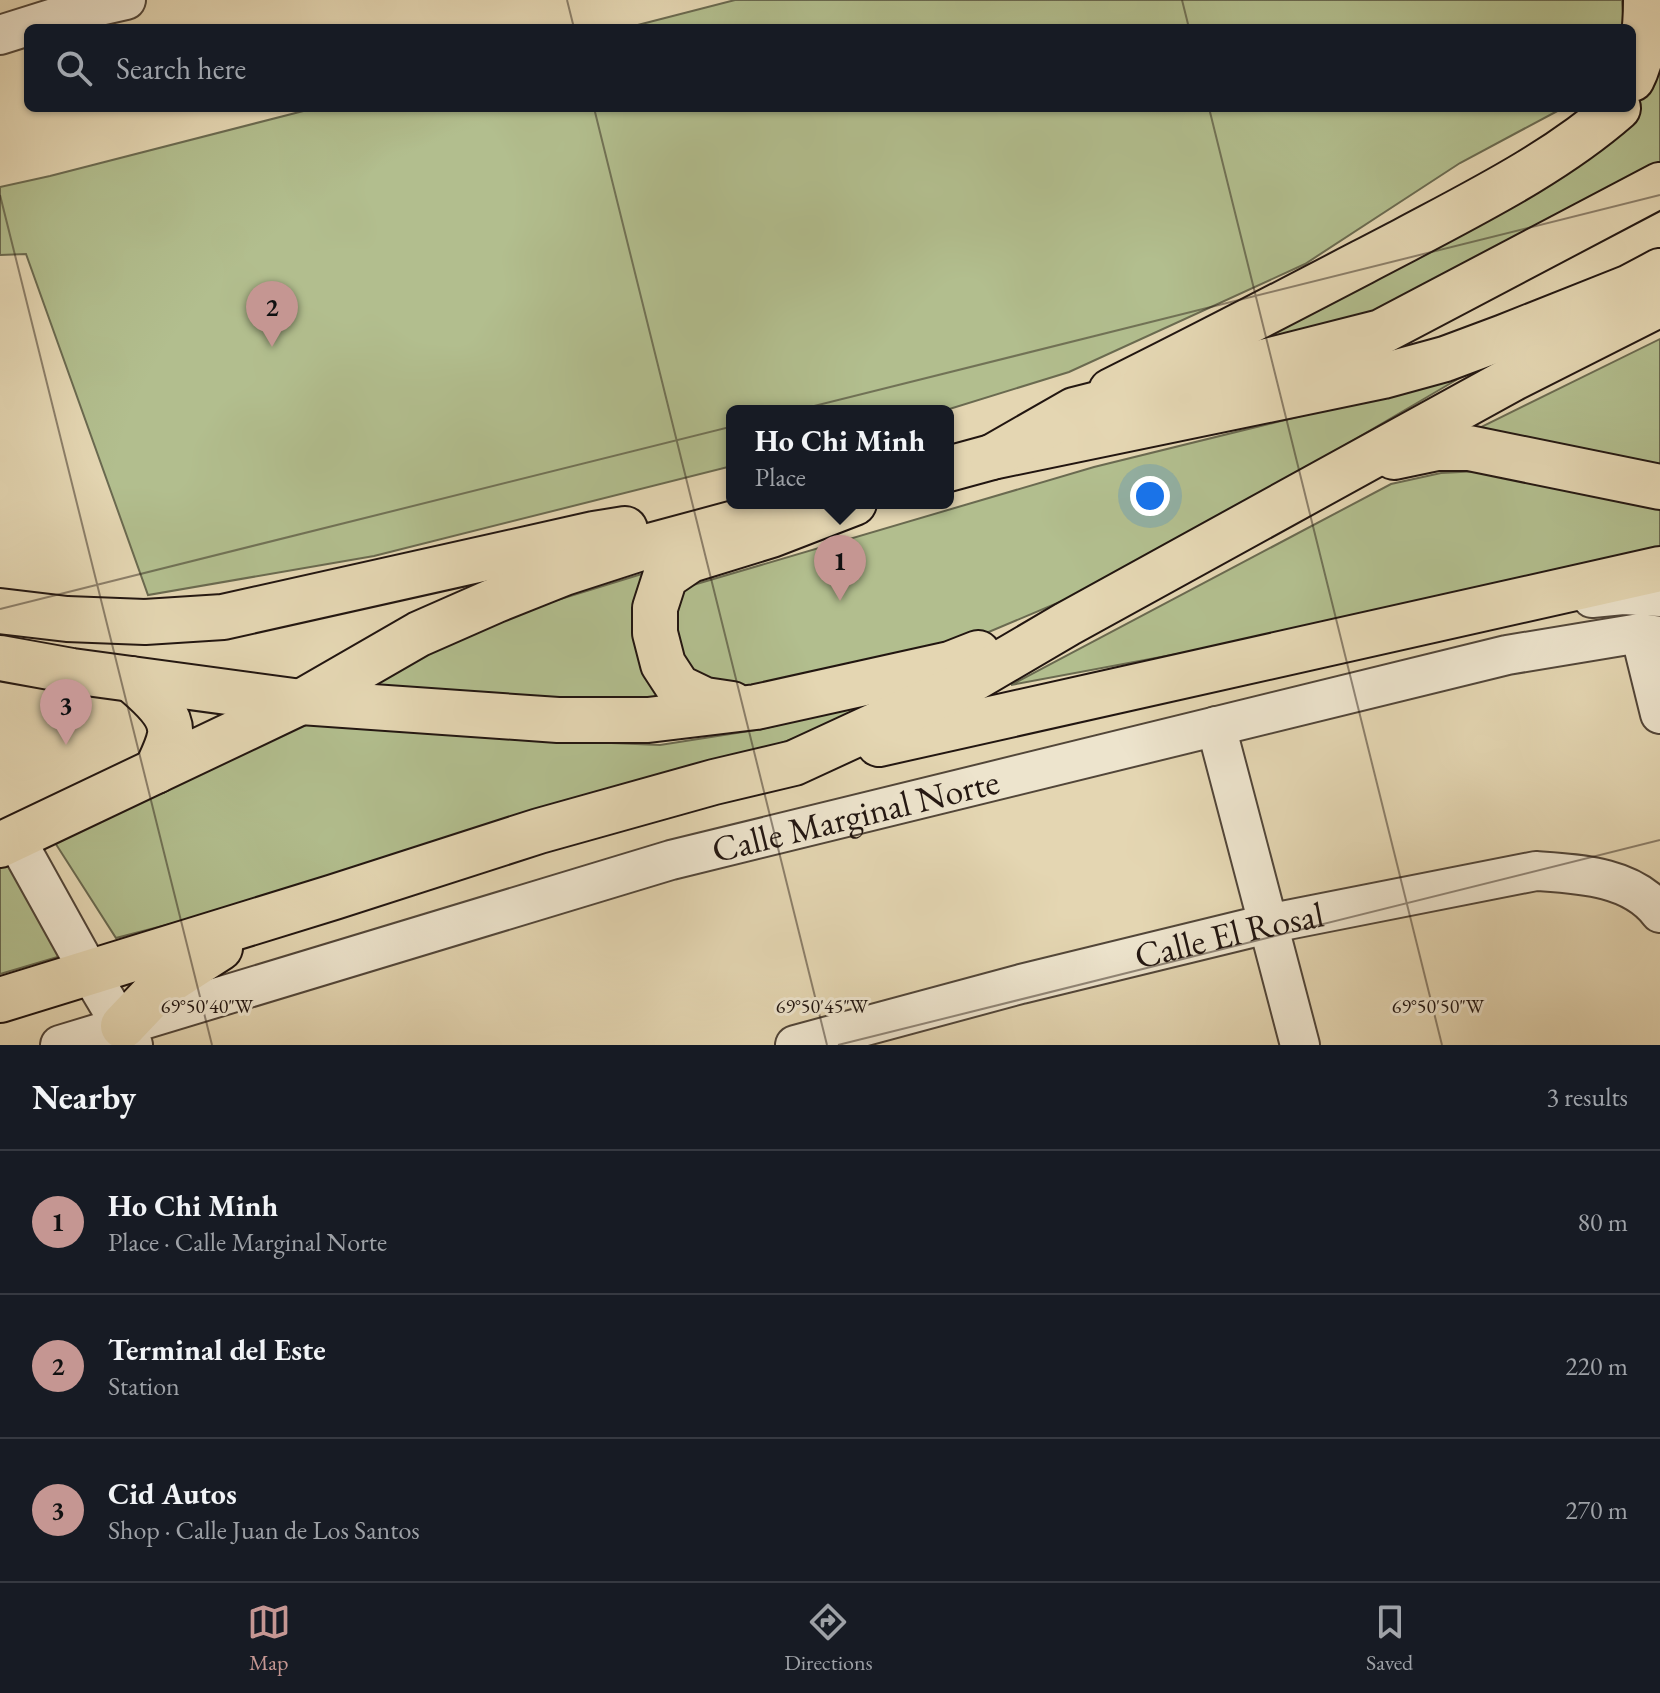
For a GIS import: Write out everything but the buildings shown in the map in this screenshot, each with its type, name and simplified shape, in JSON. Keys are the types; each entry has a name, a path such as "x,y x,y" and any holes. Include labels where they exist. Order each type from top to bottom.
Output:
{"main road":[{"path":"1636,70 1645,31 1646,0"},
{"path":"992,457 1074,410 1506,186 1613,112"},
{"path":"1074,410 1381,332 1660,185"},
{"path":"954,467 1383,376 1445,359 1630,287 1660,271"},
{"path":"794,763 963,685 1512,379 1660,304"},
{"path":"1289,502 1389,459 1437,448 1469,448 1660,487"},
{"path":"0,611 67,619 145,622 223,617 594,534 770,509"},
{"path":"8,842 301,702 419,634 494,601 635,550 787,509"},
{"path":"756,707 705,700 678,687 670,676 663,664 655,633 655,608 665,577 690,560 771,535 838,509"},
{"path":"0,1000 539,831 714,782 1660,569"},
{"path":"0,658 301,702 558,720 648,720 756,707 950,664 1111,600"},
{"path":"131,679 168,719 170,734 156,771"},
{"path":"128,1036 161,986 183,970 233,940 334,897"}],"street":[{"path":"35,24 126,0"},
{"path":"0,35 24,27"},
{"path":"1466,611 1623,595 1660,597"},
{"path":"1650,634 1660,714"},
{"name":"Calle Marginal Norte","path":"60,1045 128,1036 671,860 1507,655 1650,634"},
{"path":"1216,726 1300,1045"},
{"path":"8,842 128,1036"},
{"name":"Calle El Rosal","path":"795,1045 1021,984 1267,924 1536,871 1578,874 1620,883 1652,903 1660,913"}],"green space":[{"path":"735,0 1622,0 1624,24 642,24"},
{"path":"1660,30 1660,175 1579,219 1256,367 1234,342 1581,150 1606,112 1636,112 1636,66"},
{"path":"299,112 1556,112 1460,163 1305,264 1069,372 954,408 954,405 726,405 726,468 374,556 148,595 26,254 0,255 0,187"},
{"path":"1660,339 1660,468 1475,430"},
{"path":"1463,376 1132,570 965,642 737,694 676,660 676,590 1094,467"},
{"path":"1499,470 1660,501 1660,550 1353,621 1011,685 1391,484 1441,473"},
{"path":"645,573 672,704 636,708 352,687 496,619"},
{"path":"901,695 801,736 659,785 267,899 116,938 52,838 288,721 660,745 762,729"},
{"path":"8,858 61,956 0,974 0,861"}],"place":[{"name":"Terminal del Este","path":"272,347"},
{"name":"Ho Chi Minh","path":"840,601"},
{"name":"Cid Autos","path":"66,745"}]}
